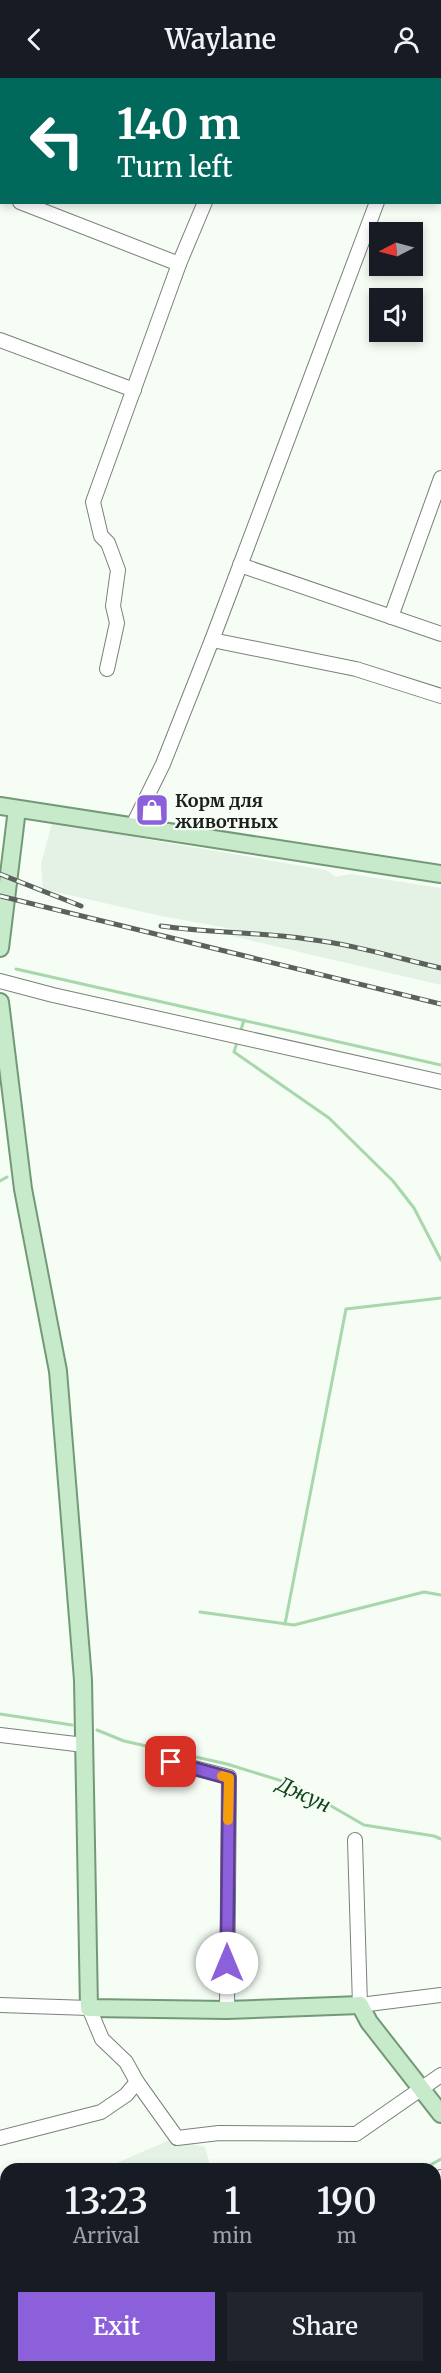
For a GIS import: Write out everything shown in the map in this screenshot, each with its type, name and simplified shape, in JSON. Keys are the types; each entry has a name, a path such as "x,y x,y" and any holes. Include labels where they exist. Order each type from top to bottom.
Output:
{"main road":[{"path":"0,806 441,874"},
{"path":"0,948 17,809"},
{"path":"0,1002 23,1189 58,1371 83,1680 89,2008 227,2010 360,2005 369,2022 441,2114"}],"street":[{"path":"25,204 179,264"},
{"path":"107,669 117,623 113,606 118,570 108,543 100,536 93,502 179,264 204,204"},
{"path":"133,825 163,764 212,640 376,204"},
{"path":"0,340 134,390"},
{"path":"391,616 441,478"},
{"path":"240,565 441,633"},
{"path":"212,640 356,669 441,696"},
{"path":"0,981 53,995 441,1082"},
{"path":"0,1735 84,1745"},
{"path":"171,1762 229,1778 227,2010"},
{"path":"355,1840 360,2005 441,1995"},
{"path":"0,2005 89,2008 102,2039 126,2062 137,2082 177,2138 219,2133 356,2134 441,2075"},
{"path":"0,2138 101,2112 126,2095 137,2082"}],"shaded area":[{"path":"52,823 326,870 336,877 351,874 441,888 441,985 232,936 233,929 161,916 43,889 41,864"},
{"path":"172,2139 205,2147 209,2163 117,2163"}],"waterway":[{"path":"16,969 441,1065"},
{"path":"240,1033 244,1020"},
{"path":"238,1039 234,1052 329,1118 393,1181 414,1208 441,1260"},
{"path":"0,1181 7,1177"},
{"path":"285,1624 346,1309 441,1298"},
{"path":"200,1612 294,1625 424,1592 441,1595"},
{"name":"Джун","path":"0,1714 72,1725"},
{"name":"Джун","path":"97,1730 124,1741 227,1764 295,1785 364,1825 441,1839"},
{"path":"434,2163 441,2159"}],"railway":[{"path":"0,874 81,906"},
{"path":"0,896 441,1004"},
{"path":"161,926 324,941 441,968"}],"slow traffic":[{"path":"222,1776 229,1778 228,1820"}],"place":[{"name":"Корм для животных","path":"152,810"}],"route":[{"path":"171,1762 229,1778 227,1963"}]}
